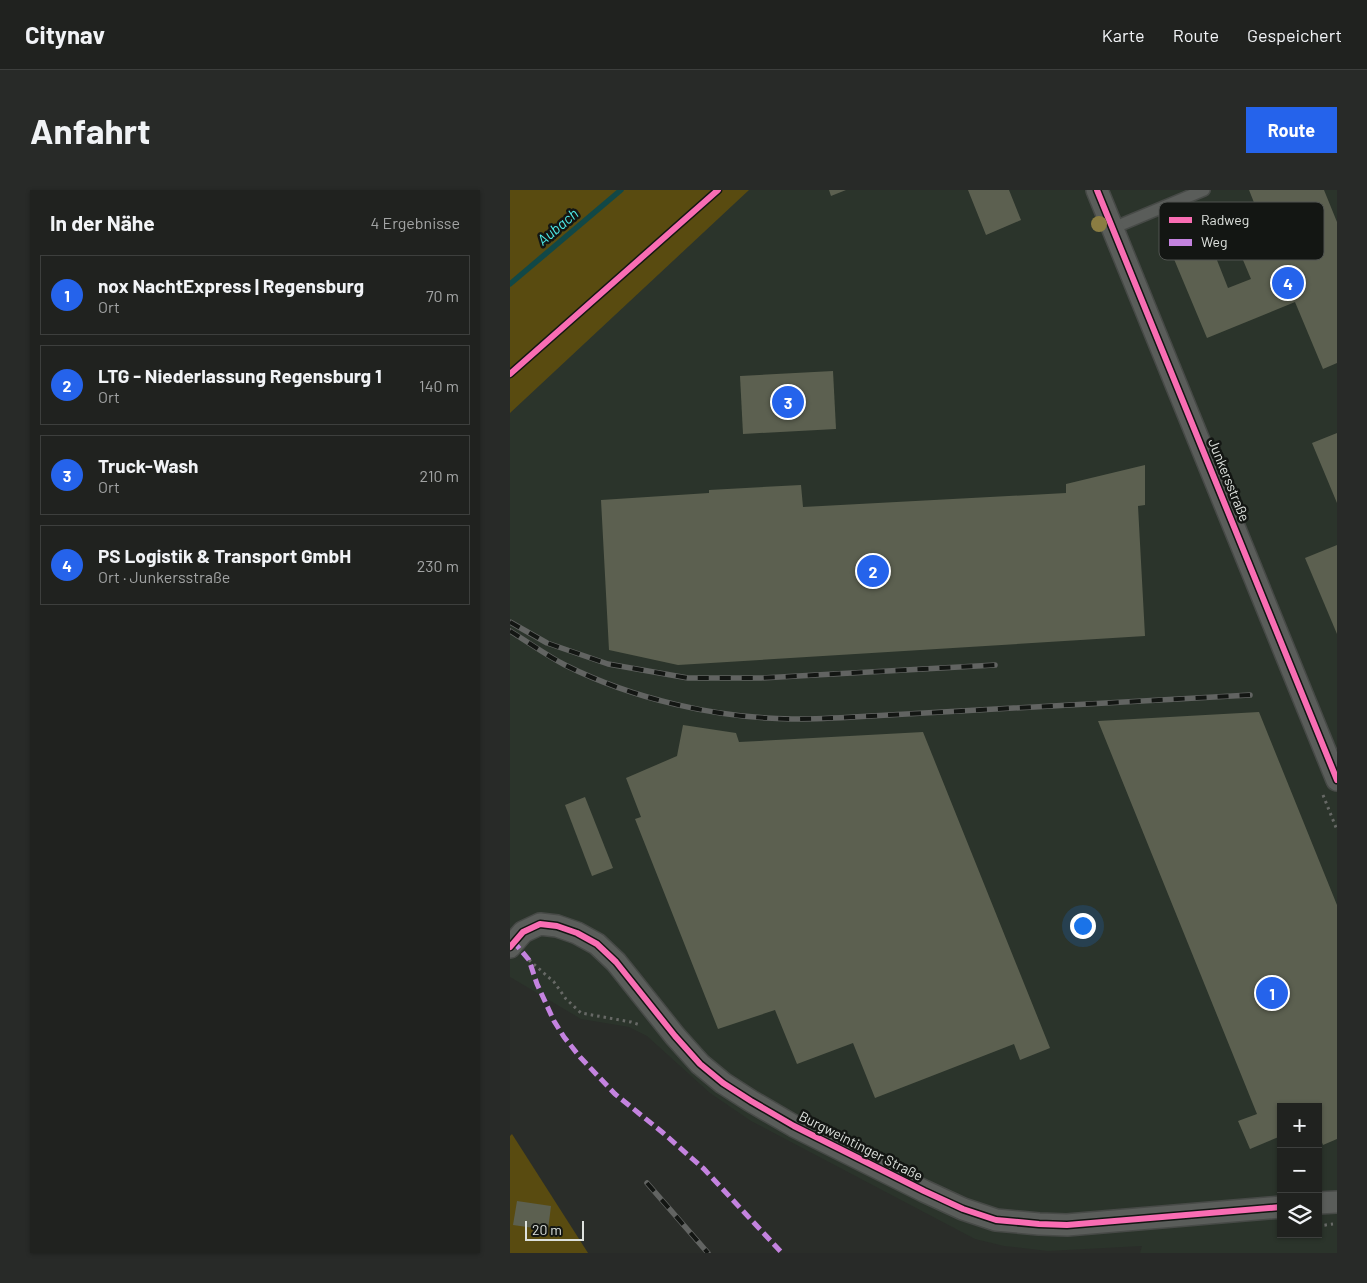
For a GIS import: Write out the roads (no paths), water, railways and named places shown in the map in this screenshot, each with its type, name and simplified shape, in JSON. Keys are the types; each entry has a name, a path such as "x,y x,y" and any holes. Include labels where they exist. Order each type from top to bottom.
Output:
{"street":[{"name":"Junkersstraße","path":"1097,190 1337,780"},
{"name":"Burgweintinger Straße","path":"510,947 522,932 540,924 557,926 577,933 597,944 616,962 700,1064 723,1082 794,1126 924,1191 972,1212 996,1220 1067,1225 1277,1207"},
{"path":"1322,1204 1337,1202"}],"lane":[{"path":"1175,202 1204,190"},
{"path":"1113,228 1159,209"}],"waterway":[{"name":"Aubach","path":"510,284 621,190"}],"railway":[{"path":"510,622 547,643 608,664 688,678 761,678 995,665"},
{"path":"510,631 565,665 618,688 676,704 734,715 763,718 845,717 1250,695"},
{"path":"647,1183 708,1253"}],"place":[{"name":"PS Logistik & Transport GmbH","path":"1288,283"},
{"name":"Truck-Wash","path":"788,402"},
{"name":"LTG - Niederlassung Regensburg 1","path":"873,571"},
{"name":"nox NachtExpress | Regensburg","path":"1272,993"}]}
